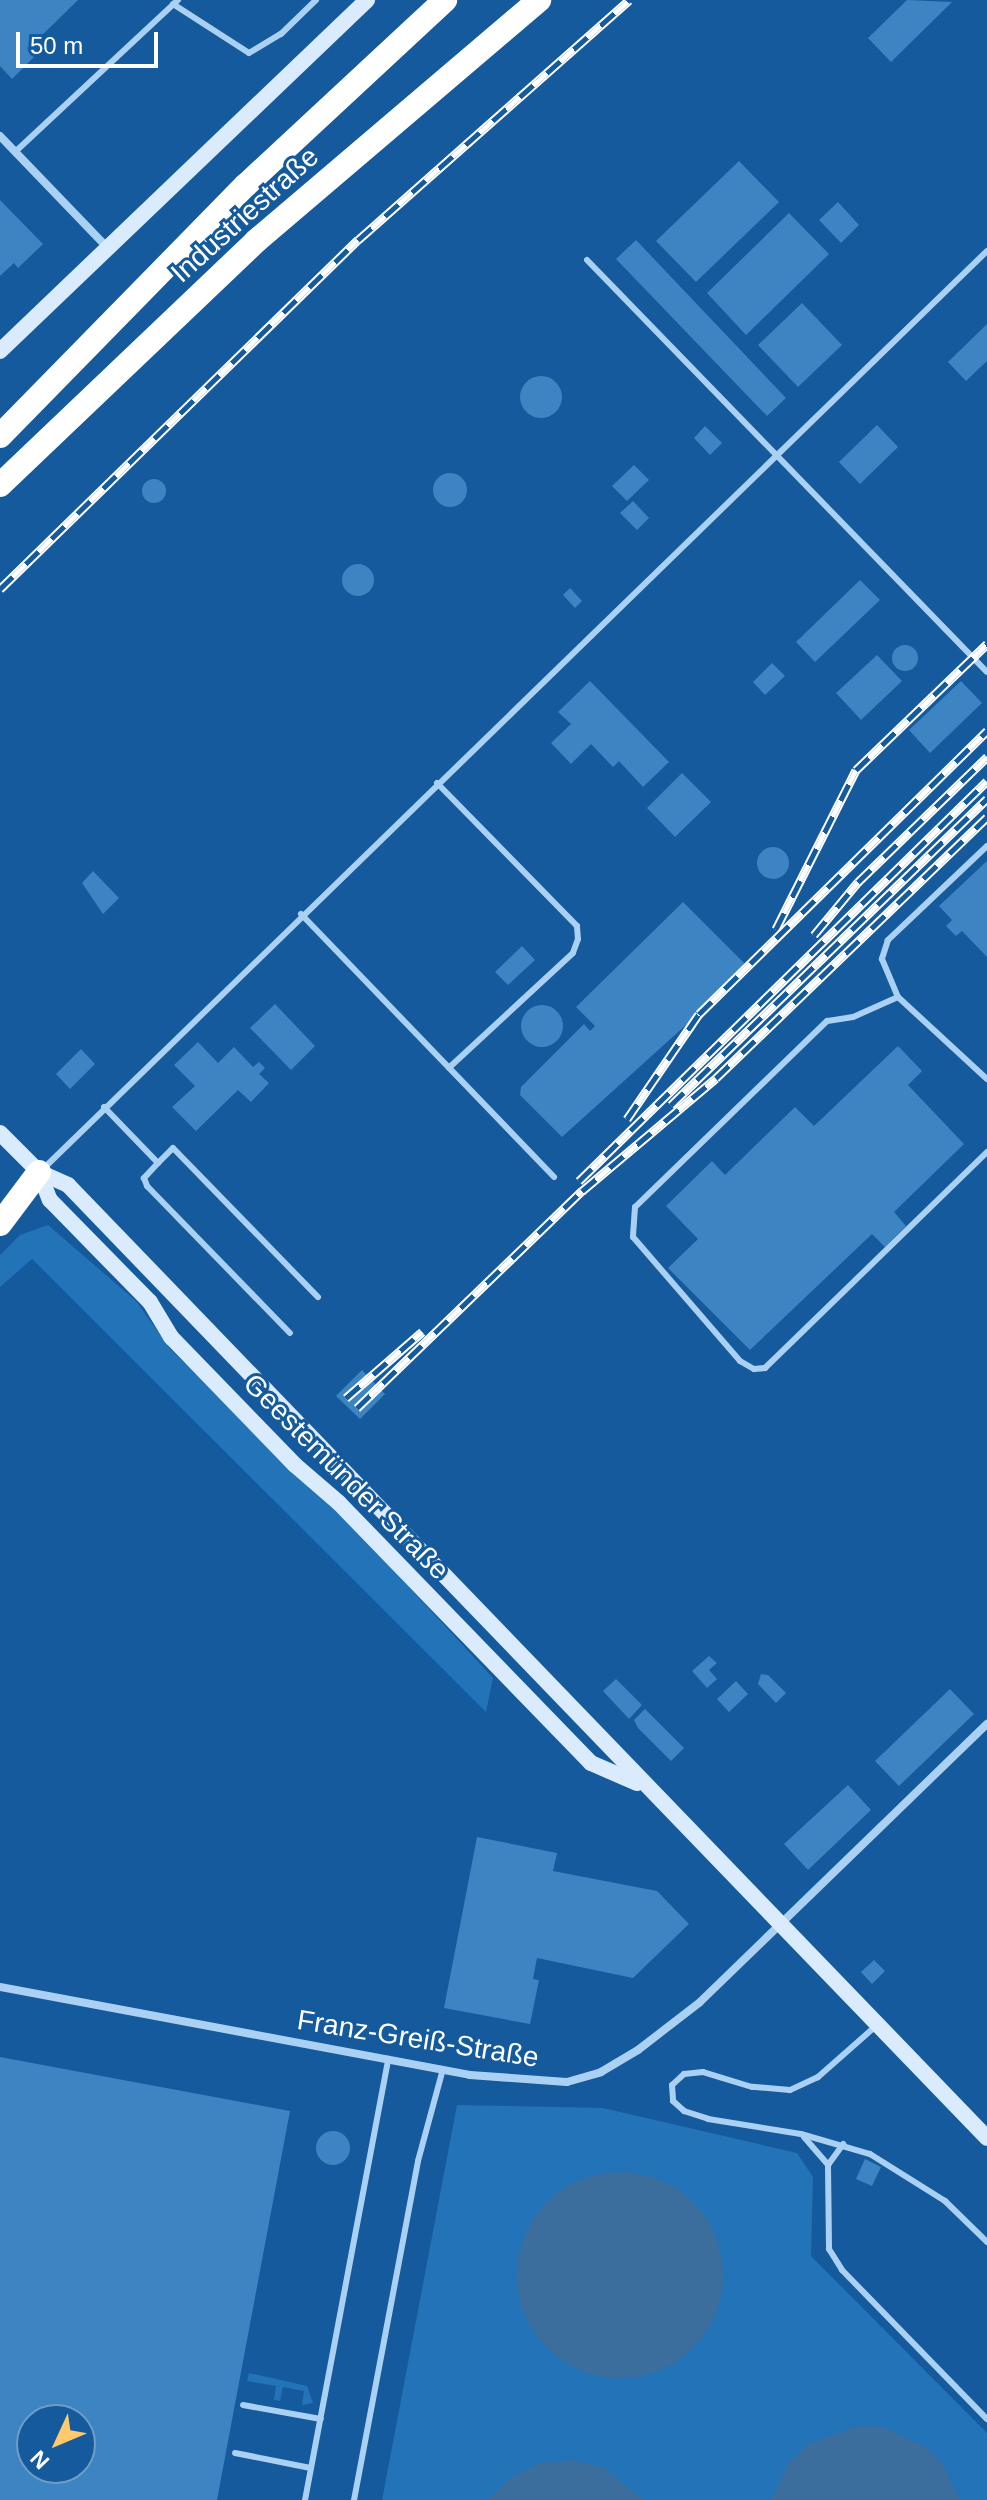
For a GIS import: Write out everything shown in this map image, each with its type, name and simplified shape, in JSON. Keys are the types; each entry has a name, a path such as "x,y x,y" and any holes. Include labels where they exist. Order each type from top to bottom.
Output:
{"highway":[{"name":"Industriestraße","path":"0,436 246,185 445,0"},
{"name":"Industriestraße","path":"0,485 256,241 539,0"},
{"path":"0,1197 39,1172"},
{"path":"0,1224 39,1172"}],"street":[{"path":"0,351 367,0"},
{"path":"0,136 107,247"},
{"name":"Geestemünder Straße","path":"0,1133 39,1172 68,1185 780,1927 987,2138"},
{"name":"Geestemünder Straße","path":"39,1172 50,1200 150,1302 171,1337 295,1465 339,1503 591,1763 646,1787"},
{"path":"780,1927 987,1724"},
{"name":"Franz-Greiß-Straße","path":"0,1987 443,2069 532,2083 567,2082 601,2072 700,2002 780,1927"}],"lane":[{"path":"15,152 176,2 249,53 281,34 316,0"},
{"path":"39,1172 301,914 987,251"},
{"path":"587,260 987,672"},
{"path":"437,783 577,926 578,939 573,953 449,1068"},
{"path":"987,846 888,940 882,959 898,997 987,1079"},
{"path":"301,914 554,1177"},
{"path":"898,997 853,1017 827,1021 635,1207 633,1237 740,1361 754,1369 765,1368 987,1152"},
{"path":"104,1107 158,1163"},
{"path":"290,1333 147,1186 144,1178 173,1148 318,1297"},
{"path":"877,2025 818,2077 790,2090 752,2087 703,2072 684,2074 672,2085 673,2101 684,2111 801,2134 870,2154 945,2201 987,2242"},
{"path":"305,2500 388,2059"},
{"path":"354,2500 418,2161 443,2069"},
{"path":"801,2134 828,2165"},
{"path":"843,2144 828,2165 829,2249 842,2270 987,2419"},
{"path":"243,2405 321,2419"},
{"path":"235,2453 311,2468"}],"shaded area":[{"path":"48,1225 136,1301 171,1350 359,1533 493,1678 486,1712 32,1259 0,1287 0,1255 20,1235"},
{"path":"457,2105 603,2108 797,2153 813,2177 811,2256 987,2433 987,2500 382,2500"},
{"path":"620,2172 659,2180 693,2202 715,2236 723,2275 715,2314 693,2348 659,2370 620,2378 581,2370 547,2348 525,2314 517,2275 525,2236 547,2202 581,2180"},
{"path":"249,2373 307,2386 313,2403 302,2405 304,2391 283,2387 280,2401 274,2400 276,2386 247,2381"},
{"path":"857,2426 884,2427 927,2448 944,2466 959,2500 771,2500 789,2462 808,2444"},
{"path":"573,2460 603,2467 643,2500 487,2500 510,2478 540,2463"}],"building":[{"path":"0,0 78,0 29,48 36,55 12,79 0,66"},
{"path":"907,0 952,2 891,62 868,38"},
{"path":"739,161 779,202 696,282 656,241"},
{"path":"0,200 43,244 18,268 14,263 0,276"},
{"path":"838,202 859,225 841,243 819,220"},
{"path":"789,213 829,254 746,335 707,293"},
{"path":"636,240 786,398 767,416 616,259"},
{"path":"802,303 842,345 798,387 758,345"},
{"path":"987,324 987,361 966,381 948,362"},
{"path":"541,376 556,382 562,397 556,412 541,418 526,412 520,397 526,382"},
{"path":"877,425 898,447 860,484 839,462"},
{"path":"705,426 722,443 710,455 694,438"},
{"path":"634,465 649,480 627,501 612,486"},
{"path":"450,473 462,478 467,490 462,502 450,507 438,502 433,490 438,478"},
{"path":"154,479 165,486 166,491 159,502 154,503 143,496 142,491 149,480"},
{"path":"633,501 649,518 637,530 620,513"},
{"path":"358,564 370,568 374,580 370,592 358,596 346,592 342,580 346,568"},
{"path":"860,580 880,600 815,662 796,642"},
{"path":"570,588 582,601 575,608 563,595"},
{"path":"905,645 914,649 918,658 914,667 905,671 896,667 892,658 896,649"},
{"path":"877,655 902,681 861,720 836,693"},
{"path":"772,663 785,676 765,695 753,682"},
{"path":"590,681 669,762 643,787 619,761 613,767 591,744 571,764 551,743 571,724 558,712"},
{"path":"961,681 982,703 930,753 909,730"},
{"path":"682,773 711,802 675,837 647,808"},
{"path":"773,847 784,852 789,863 784,874 773,879 762,874 757,863 762,852"},
{"path":"987,861 987,957 962,931 956,936 946,926 952,920 939,906"},
{"path":"93,871 119,898 103,914 82,883"},
{"path":"683,902 749,968 562,1137 520,1095 521,1087 584,1024 590,1031 595,1026 576,1007"},
{"path":"522,946 535,960 508,985 495,972"},
{"path":"275,1004 315,1046 291,1070 250,1028"},
{"path":"542,1005 557,1011 563,1026 557,1041 542,1047 527,1041 521,1026 527,1011"},
{"path":"198,1042 218,1063 234,1047 253,1067 259,1062 265,1068 259,1074 269,1083 251,1102 238,1090 196,1131 172,1107 195,1086 174,1065"},
{"path":"898,1046 922,1071 908,1085 964,1144 894,1212 906,1226 885,1247 872,1234 750,1350 668,1268 698,1239 666,1206 712,1161 725,1175 795,1107 814,1126"},
{"path":"81,1049 95,1064 70,1089 56,1074"},
{"path":"362,1370 385,1394 360,1419 336,1396"},
{"path":"709,1656 717,1663 709,1670 717,1679 707,1688 692,1671"},
{"path":"761,1674 768,1675 786,1693 776,1703 758,1684"},
{"path":"616,1679 642,1705 629,1719 603,1691"},
{"path":"736,1681 748,1694 729,1712 717,1699"},
{"path":"950,1689 974,1714 899,1786 875,1761"},
{"path":"645,1709 684,1748 671,1761 634,1720"},
{"path":"848,1785 871,1810 808,1870 784,1844"},
{"path":"477,1837 557,1853 553,1871 657,1891 689,1924 633,1978 537,1958 533,1979 539,1980 530,2024 444,2008"},
{"path":"874,1960 885,1971 872,1984 861,1972"},
{"path":"0,2057 290,2111 217,2500 0,2500"},
{"path":"333,2131 345,2136 350,2148 345,2160 333,2165 321,2160 316,2148 321,2136"},
{"path":"865,2159 881,2167 872,2186 856,2179"}],"railway":[{"path":"0,589 358,240 629,0"},
{"path":"776,929 856,770 987,644"},
{"path":"627,1119 699,1014 987,731"},
{"path":"814,935 858,882 987,757"},
{"path":"579,1181 987,781"},
{"path":"671,1105 987,799"},
{"path":"357,1408 582,1191 716,1078 987,817"},
{"path":"346,1398 422,1332"}]}
